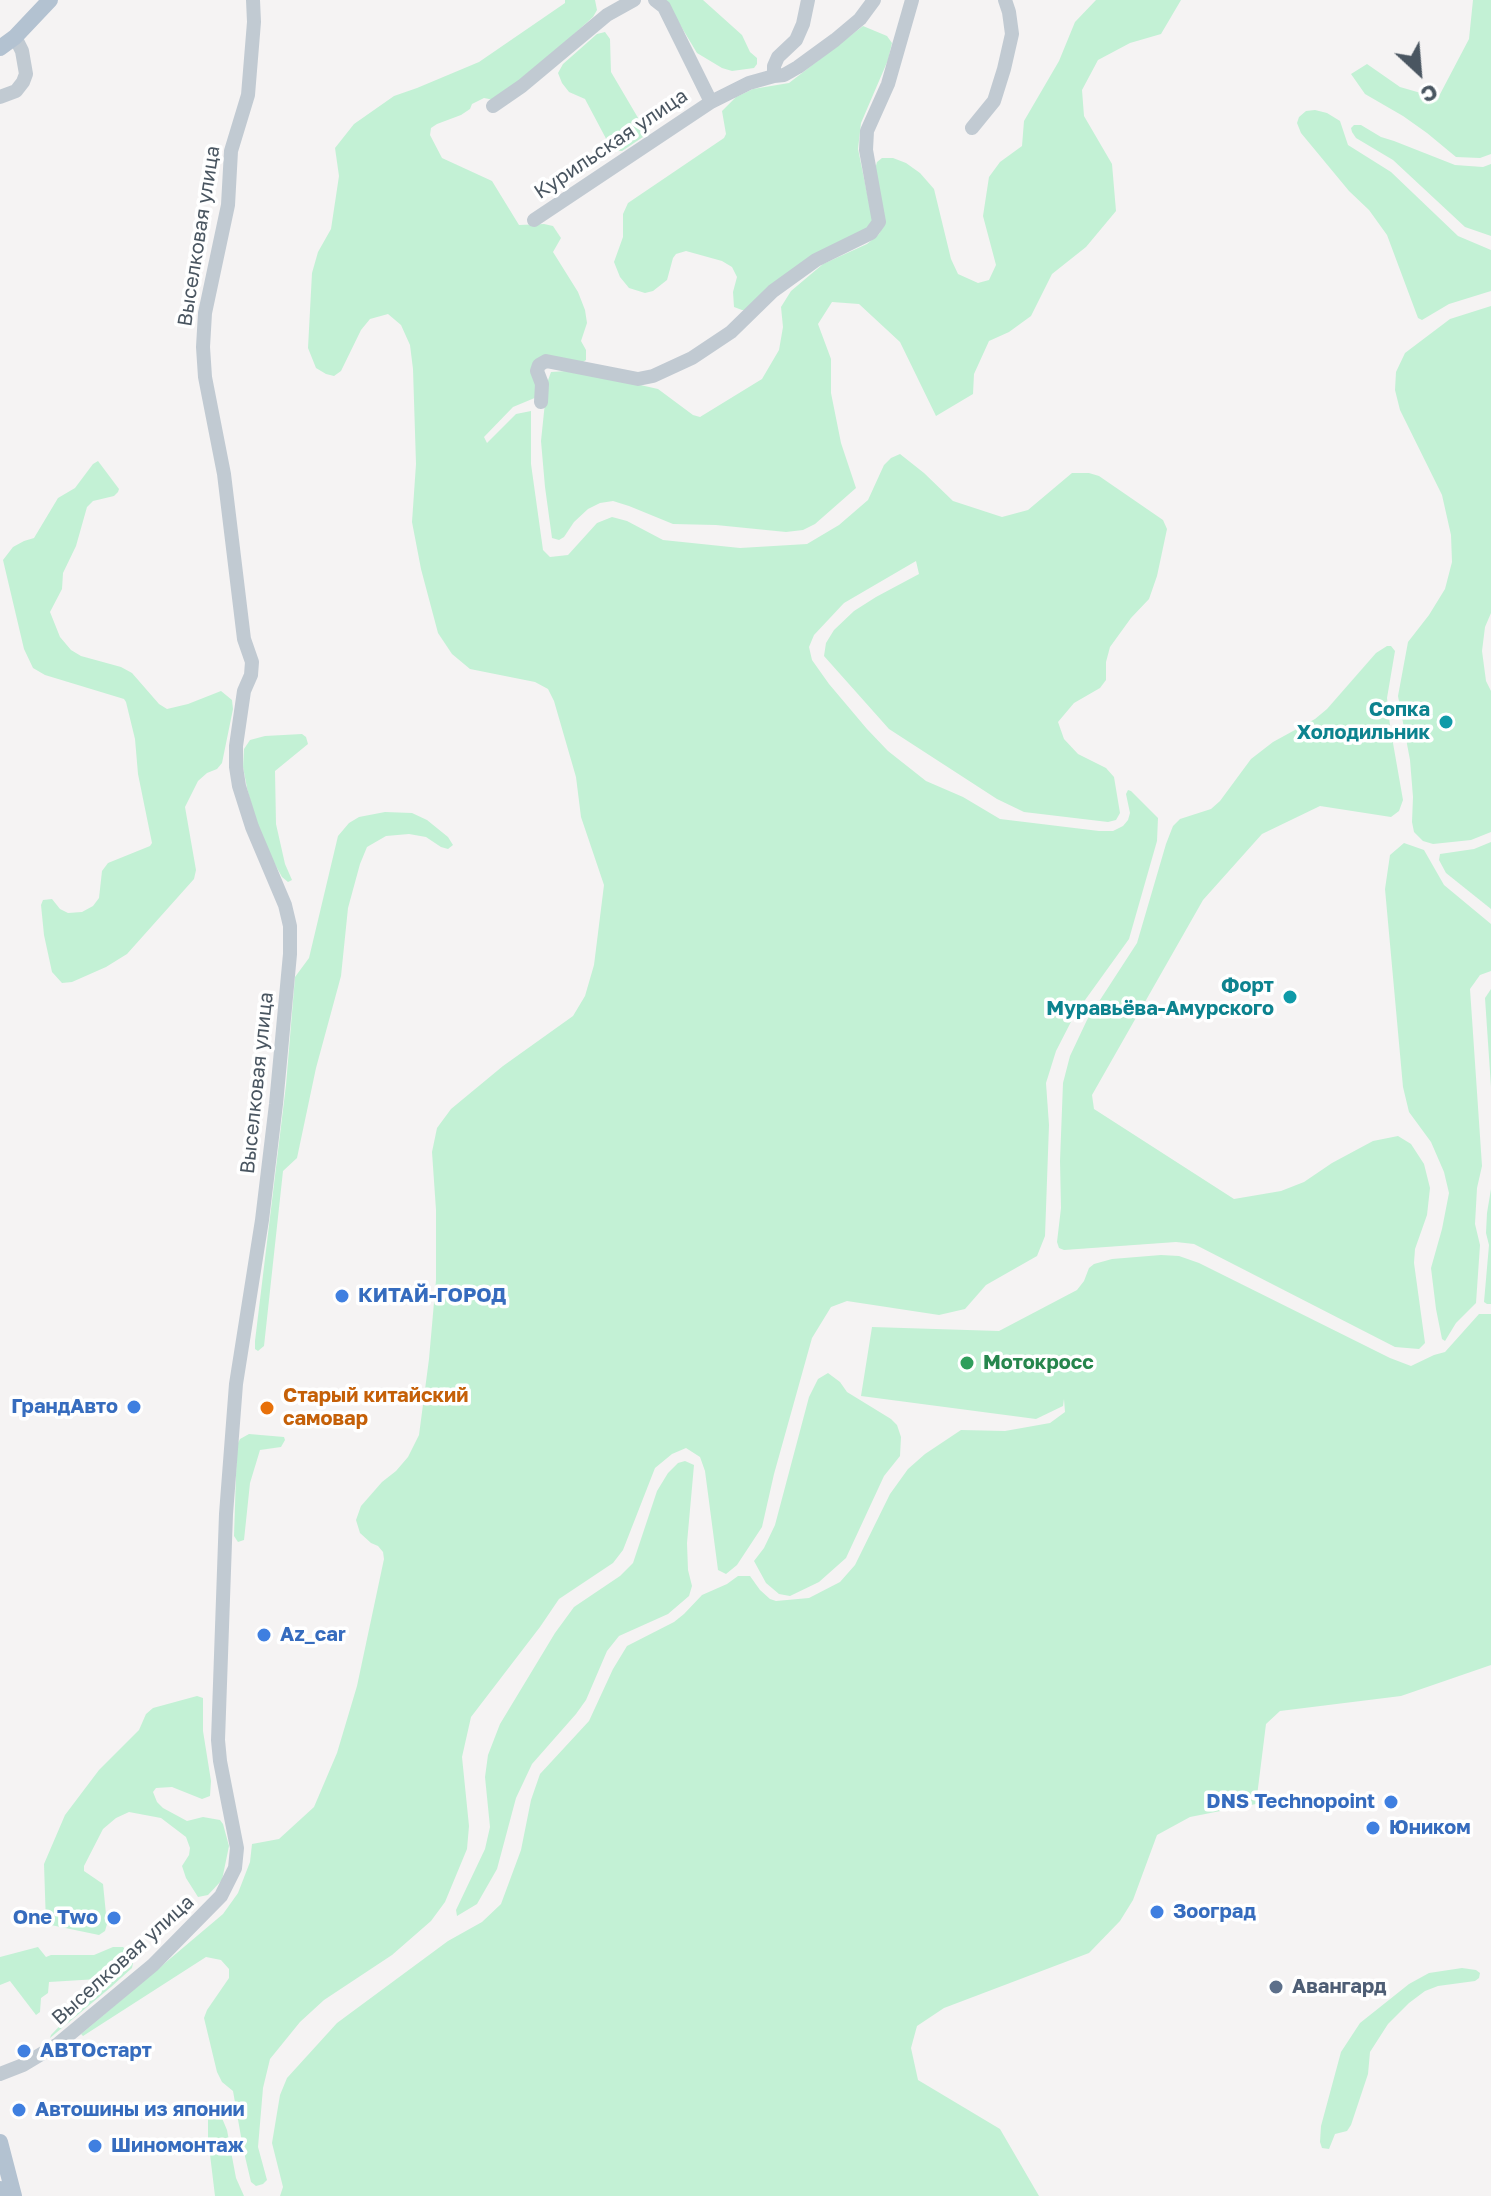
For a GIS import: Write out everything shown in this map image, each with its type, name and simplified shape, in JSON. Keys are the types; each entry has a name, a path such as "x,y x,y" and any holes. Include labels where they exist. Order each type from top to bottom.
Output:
{"main road":[{"path":"0,48 15,37 50,0"},
{"path":"0,2142 14,2196"},
{"path":"0,2189 2,2196"}],"street":[{"name":"Выселковая улица","path":"0,2074 23,2065 58,2044 153,1965 221,1896 235,1868 237,1848 218,1740 226,1514 236,1384 262,1220 276,1104 290,926 285,905 252,827 238,777 236,746 244,691 251,675 252,662 244,639 224,474 205,377 203,347 205,313 228,205 231,151 248,95 253,0"},
{"path":"493,106 522,86 607,15 634,0"},
{"path":"655,0 664,7 711,102"},
{"path":"774,76 778,57 796,40 808,0"},
{"name":"Курильская улица","path":"534,220 711,102 749,83 784,75 798,67 860,19 874,0"},
{"path":"541,402 542,384 537,371 539,365 546,361 638,379 653,376 692,358 731,332 773,291 816,260 871,233 879,222 866,150 867,131 888,84 912,0"},
{"path":"972,128 994,101 1004,69 1012,34 1005,0"},
{"path":"0,97 16,91 26,74 22,51 15,37"}],"green space":[{"path":"565,0 595,0 597,10 522,81 494,100 484,98 461,115 437,124 431,128 430,135 442,158 492,181 519,225 553,226 561,238 553,252 578,292 585,310 587,323 581,341 586,350 586,360 547,357 537,397 513,407 484,437 487,443 516,414 531,411 531,464 543,550 550,557 568,555 597,523 612,517 627,521 663,540 740,548 807,544 839,525 868,500 884,465 900,454 953,501 1002,517 1028,510 1072,473 1099,476 1163,520 1167,529 1149,599 1110,647 1106,680 1100,688 1074,703 1058,722 1064,739 1078,754 1106,768 1114,777 1120,813 1116,820 1108,822 1024,812 997,799 889,729 824,656 826,643 834,630 854,611 919,574 916,561 844,603 814,635 809,647 812,660 867,729 888,751 926,781 963,797 1000,819 1099,831 1113,831 1128,820 1128,790 1158,818 1157,841 1129,939 1075,1014 1056,1051 1046,1083 1049,1125 1045,1236 1037,1256 986,1285 965,1309 939,1315 847,1301 831,1307 812,1338 762,1527 737,1565 726,1574 718,1570 705,1471 700,1457 686,1448 672,1454 655,1468 623,1550 613,1563 559,1599 471,1717 462,1757 469,1826 467,1849 445,1902 431,1921 392,1955 324,2000 300,2022 270,2059 263,2088 258,2147 267,2180 256,2186 251,2182 233,2091 222,2082 217,2072 204,2018 229,1978 229,1969 221,1960 206,1957 83,2036 81,2034 223,1914 238,1893 250,1862 252,1844 279,1839 314,1807 337,1753 357,1686 384,1559 378,1546 360,1533 356,1520 361,1506 408,1457 419,1435 436,1280 432,1152 437,1128 451,1109 503,1066 573,1016 585,996 594,965 604,885 581,817 576,777 548,689 535,682 470,669 452,654 438,633 412,522 416,464 413,369 410,345 401,325 388,314 370,319 361,330 341,371 334,376 326,374 316,368 308,348 312,273 318,252 331,229 339,176 335,148 354,124 394,96 479,62 565,3"},
{"path":"663,0 703,0 742,35 750,52 757,58 757,64 754,68 732,71 697,53"},
{"path":"1096,0 1181,0 1161,34 1130,43 1098,60 1082,90 1084,116 1112,164 1116,211 1086,247 1052,274 1031,316 1009,332 989,341 974,374 973,394 936,416 900,342 859,304 832,302 818,324 831,359 831,393 841,443 856,488 815,524 803,530 786,532 673,524 613,501 588,509 564,537 559,540 552,538 541,441 551,372 567,371 605,377 658,389 700,417 762,379 779,350 783,327 781,307 791,291 823,264 867,244 879,234 885,222 875,169 882,158 906,163 934,189 951,259 958,274 978,283 989,280 996,265 983,216 989,177 1000,162 1022,146 1024,121 1059,61 1075,22"},
{"path":"1473,0 1491,0 1491,154 1480,158 1456,157 1403,116 1365,94 1351,74 1367,64 1400,87 1438,98 1469,39"},
{"path":"863,26 887,36 892,43 888,60 861,123 858,149 873,222 868,229 748,310 734,307 733,292 737,277 732,267 686,251 676,254 667,280 653,291 645,293 629,288 614,262 623,237 623,214 628,203 724,138 722,111 736,97 753,89 789,83"},
{"path":"605,32 610,39 611,72 644,128 643,137 622,151 611,148 585,99 569,92 558,73 563,64 597,34"},
{"path":"1315,110 1340,121 1348,145 1391,172 1458,236 1491,250 1491,291 1449,304 1422,320 1418,318 1387,235 1301,133 1297,123 1299,117 1306,111"},
{"path":"1361,125 1381,137 1455,165 1483,167 1491,164 1491,236 1465,227 1393,160 1356,138 1351,128"},
{"path":"1491,306 1491,613 1485,627 1482,651 1486,681 1491,691 1491,832 1471,840 1433,844 1423,841 1414,832 1410,760 1398,696 1408,642 1445,589 1452,562 1451,535 1442,495 1400,410 1395,390 1396,372 1405,353 1450,319"},
{"path":"98,461 119,489 114,496 93,501 87,507 76,546 63,573 62,589 50,612 60,637 81,656 132,673 167,709 221,691 232,700 233,709 222,763 198,781 185,807 196,870 194,879 127,954 106,967 72,982 62,983 52,972 44,935 43,900 52,899 68,913 82,912 99,898 102,871 108,863 152,843 126,702 45,675 33,668 24,649 3,560 13,547 34,538 58,498 75,488"},
{"path":"1387,646 1395,651 1387,698 1403,800 1399,811 1391,817 1320,806 1262,834 1203,900 1092,1095 1094,1109 1234,1199 1281,1191 1304,1182 1373,1141 1398,1136 1411,1144 1424,1164 1430,1188 1427,1215 1415,1249 1414,1263 1425,1343 1419,1349 1395,1347 1194,1244 1176,1242 1064,1250 1059,1248 1057,1242 1061,1208 1063,1083 1070,1056 1087,1020 1137,943 1173,826 1180,819 1211,809 1251,759 1273,742 1315,719 1376,653"},
{"path":"302,734 308,744 275,771 276,824 292,880 288,882 282,877 258,830 243,767 244,749 250,740 265,736"},
{"path":"385,812 412,813 427,820 453,845 448,849 426,837 409,834 386,836 367,847 360,864 348,908 341,976 316,1068 297,1158 283,1171 264,1346 258,1351 255,1341 286,1085 295,977 309,958 338,836 359,817"},
{"path":"1491,842 1491,909 1446,873 1439,860 1440,854 1474,849"},
{"path":"1404,843 1424,850 1444,885 1491,924 1491,971 1480,975 1470,989 1482,1166 1475,1224 1480,1245 1476,1303 1456,1323 1445,1341 1436,1309 1431,1268 1449,1193 1431,1142 1409,1112 1403,1087 1385,889 1390,855"},
{"path":"1491,989 1491,1087 1485,998"},
{"path":"1491,1189 1491,1304 1487,1304 1484,1302 1489,1245 1486,1233"},
{"path":"1179,1256 1199,1263 1411,1366 1445,1352 1479,1314 1491,1314 1491,1665 1401,1696 1280,1711 1266,1724 1256,1804 1190,1817 1157,1835 1133,1900 1120,1921 1089,1953 944,2008 917,2026 911,2048 918,2080 1000,2129 1039,2196 280,2196 283,2187 272,2143 280,2095 287,2078 337,2023 448,1941 482,1922 501,1904 521,1850 531,1800 540,1774 589,1721 627,1646 674,1622 702,1595 738,1576 750,1576 760,1590 776,1601 809,1598 840,1582 855,1565 890,1494 908,1469 925,1454 961,1430 1005,1431 1050,1423 1065,1412 1064,1399 1063,1406 1036,1419 861,1396 872,1327 999,1331 1077,1290 1094,1264 1112,1259"},
{"path":"828,1373 847,1392 897,1425 901,1437 900,1456 884,1476 846,1558 819,1582 790,1596 779,1594 766,1583 754,1561 775,1525 809,1397 818,1379"},
{"path":"249,1434 284,1437 285,1440 281,1447 260,1450 250,1483 244,1540 238,1542 234,1536 237,1445"},
{"path":"685,1461 694,1465 687,1543 692,1586 689,1596 668,1614 619,1636 607,1651 586,1700 532,1764 516,1798 497,1869 477,1904 457,1916 456,1910 485,1849 490,1827 485,1777 488,1755 500,1724 574,1607 620,1576 633,1563 657,1491 668,1473 678,1463"},
{"path":"197,1696 203,1698 210,1796 202,1799 172,1787 156,1788 153,1792 163,1808 187,1821 203,1817 220,1820 229,1846 222,1880 208,1895 198,1897 182,1866 190,1848 186,1837 161,1818 129,1812 103,1829 84,1866 84,1871 103,1884 105,1931 99,1935 46,1924 44,1864 65,1815 99,1770 139,1730 146,1714 153,1708"},
{"path":"38,1947 46,1957 94,1955 113,1947 123,1947 132,1956 133,1963 132,1968 111,1987 50,2038 101,1983 98,1979 49,1982 48,1993 41,1998 40,2012 36,2015 10,1981 0,1985 0,1957"},
{"path":"1462,1968 1476,1970 1480,1973 1479,1978 1425,1991 1388,2024 1370,2052 1368,2074 1351,2125 1347,2131 1335,2134 1329,2149 1322,2148 1321,2126 1341,2052 1360,2023 1409,1984 1429,1973"},
{"path":"213,2110 219,2111 227,2130 236,2178 244,2196 215,2196 208,2138 208,2116"}],"place":[{"name":"Сопка Холодильник","path":"1446,722"},
{"name":"Форт Муравьёва-Амурского","path":"1290,997"},
{"name":"КИТАЙ-ГОРОД","path":"342,1296"},
{"name":"Мотокросс","path":"967,1363"},
{"name":"ГрандАвто","path":"134,1407"},
{"name":"Старый китайский самовар","path":"267,1408"},
{"name":"Az_car","path":"264,1635"},
{"name":"DNS Technopoint","path":"1391,1802"},
{"name":"Юником","path":"1373,1828"},
{"name":"Зооград","path":"1157,1912"},
{"name":"One Two","path":"114,1918"},
{"name":"Авангард","path":"1276,1987"},
{"name":"АВТОстарт","path":"24,2051"},
{"name":"Автошины из японии","path":"19,2110"},
{"name":"Шиномонтаж","path":"95,2146"}]}
